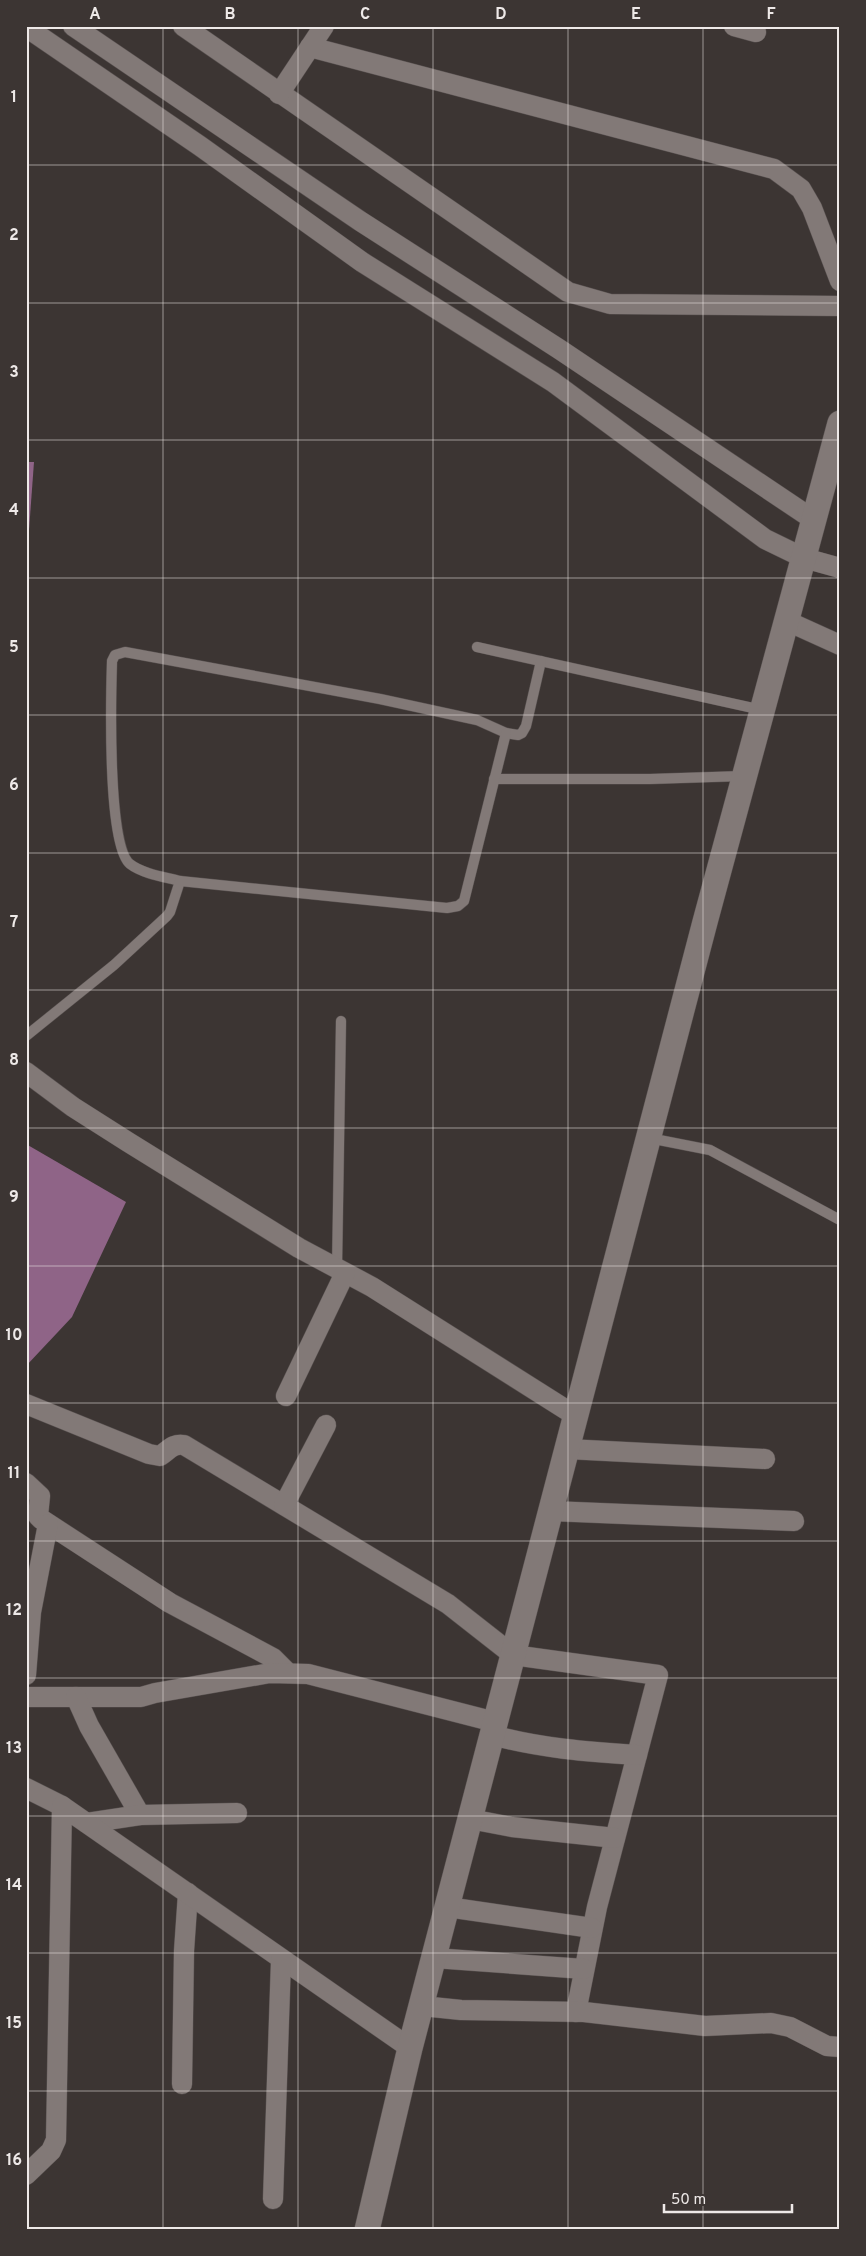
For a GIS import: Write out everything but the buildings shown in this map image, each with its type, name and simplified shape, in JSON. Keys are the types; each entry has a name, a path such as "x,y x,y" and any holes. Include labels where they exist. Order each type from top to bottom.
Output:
{"street":[{"path":"73,26 360,221 558,349 814,520"},
{"path":"182,26 568,292 610,304 840,306"},
{"path":"280,94 324,26"},
{"path":"734,26 756,32"},
{"path":"26,27 200,146 362,262 553,382 765,539 804,558 840,568"},
{"path":"310,47 774,169 801,189 812,208 840,281"},
{"path":"367,2230 410,2048 744,776 814,520 834,468 840,423"},
{"path":"787,621 840,645"},
{"path":"26,1072 73,1107 128,1142 299,1248 372,1287 576,1416"},
{"path":"286,1396 341,1271"},
{"path":"26,1404 149,1454 160,1456 172,1446 177,1444 184,1445 448,1604 513,1655 658,1675 592,1928 576,2012"},
{"path":"284,1505 326,1425"},
{"path":"567,1449 765,1459"},
{"path":"26,1483 40,1496 38,1516 48,1524 170,1603 273,1658 287,1672"},
{"path":"551,1511 794,1521"},
{"path":"26,1675 30,1593 48,1524"},
{"path":"26,1698 141,1697 182,1688 287,1672 308,1674 494,1729 516,1742 637,1755"},
{"path":"76,1698 88,1726 140,1815"},
{"path":"26,1788 62,1806 410,2048"},
{"path":"26,2175 51,2151 56,2140 62,1806"},
{"path":"87,1823 140,1815 237,1813"},
{"path":"470,1819 615,1838"},
{"path":"182,2084 184,1951 188,1893"},
{"path":"447,1907 592,1928"},
{"path":"434,1958 584,1969"},
{"path":"274,2199 281,1960"},
{"path":"422,2006 461,2010 576,2012 705,2026 771,2023 790,2027 827,2046 840,2047"}],"lane":[{"path":"477,647 762,710"},
{"path":"506,733 464,901 458,906 447,908 180,881 143,871 129,864 124,855 120,840 112,775 112,661 120,653 135,654 380,699 477,720 506,733 518,735 522,733 526,726 541,661"},
{"path":"494,780 744,776"},
{"path":"26,1036 114,965 167,916 180,881"},
{"path":"341,1020 341,1271"},
{"path":"649,1138 710,1150 840,1220"}],"shaded area":[{"path":"26,462 34,462 26,571"},
{"path":"26,1144 126,1202 72,1317 26,1366"}]}
